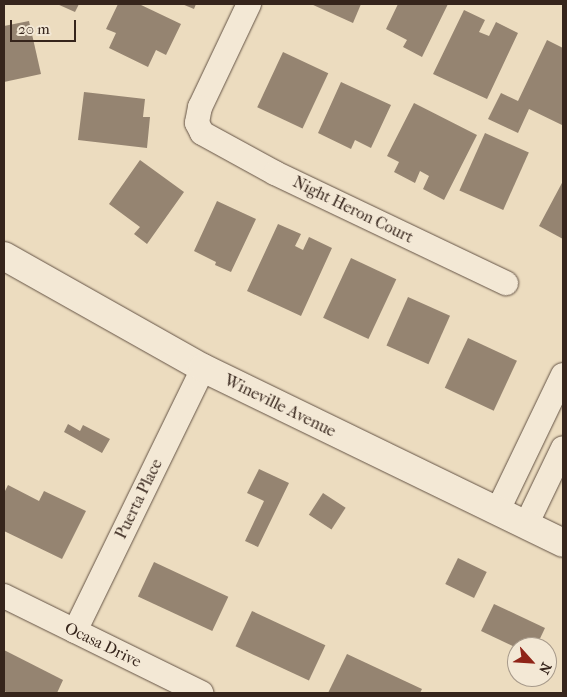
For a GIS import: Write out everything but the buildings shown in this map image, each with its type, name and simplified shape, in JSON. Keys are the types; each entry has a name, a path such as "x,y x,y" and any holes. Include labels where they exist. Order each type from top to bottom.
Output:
{"main road":[{"name":"Wineville Avenue","path":"4,256 203,368 563,543"}],"street":[{"name":"Night Heron Court","path":"249,4 200,107 197,123 202,133 275,173 506,283"},
{"name":"Puerta Place","path":"75,631 203,368"},
{"path":"497,512 563,375"},
{"path":"526,525 563,448"},
{"name":"Ocasa Drive","path":"4,596 201,693"}]}
